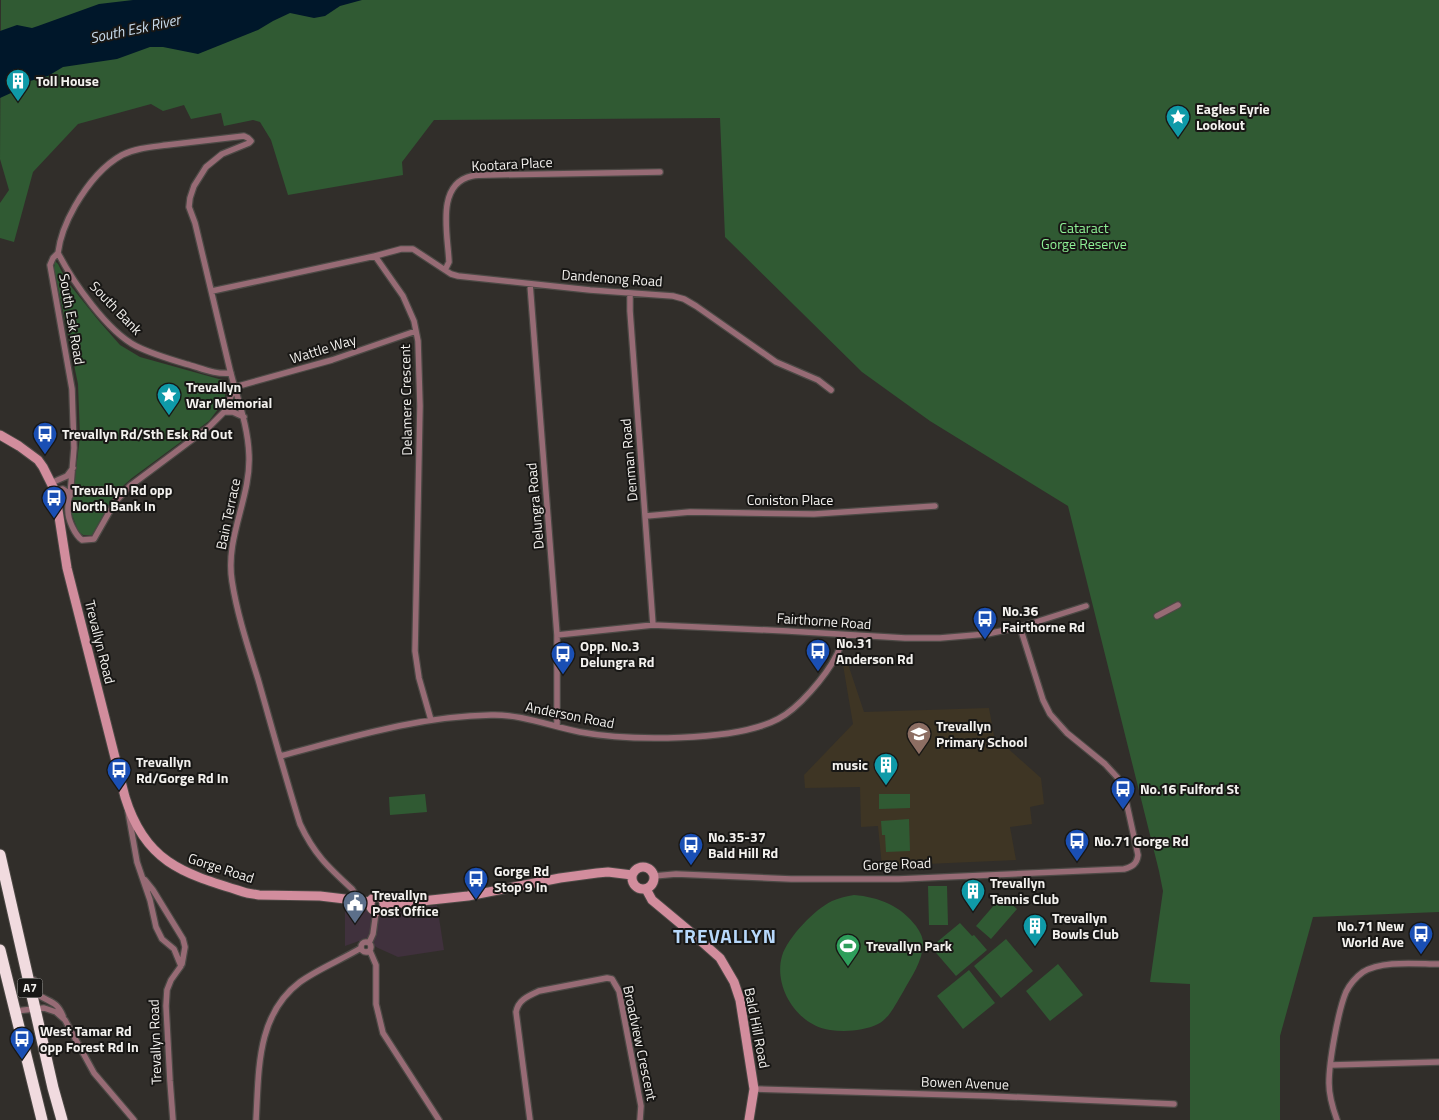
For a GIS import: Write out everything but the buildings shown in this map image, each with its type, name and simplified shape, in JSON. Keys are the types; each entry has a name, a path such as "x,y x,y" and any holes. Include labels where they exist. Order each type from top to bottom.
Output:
{"highway":[{"name":"A7","path":"0,855 34,1009 62,1120"},
{"name":"A7","path":"0,950 42,1120"}],"street":[{"name":"South Esk Road","path":"72,468 74,434 72,389 50,265 58,253 59,244 69,218 82,195 105,167 122,155 138,149 212,139 244,136 251,141"},
{"name":"Bain Terrace","path":"251,141 222,154 206,167 190,198 189,207 195,223 248,437 249,472 232,546 232,580 246,639 300,824 309,843 328,867 352,889 358,900"},
{"name":"Kootara Place","path":"444,270 449,262 446,205 449,195 463,179 472,176 488,175 660,172"},
{"name":"Dandenong Road","path":"374,256 401,249 414,249 444,270 458,276 673,296 684,299 776,362 818,380 831,390"},
{"name":"South Bank","path":"58,253 77,286 119,333 134,345 151,353 216,373 231,373"},
{"path":"212,291 374,256"},
{"name":"Delamere Crescent","path":"374,256 403,296 416,332 420,406 415,651 419,680 431,720"},
{"name":"Delungra Road","path":"530,284 557,636 557,726"},
{"name":"Denman Road","path":"630,293 653,625"},
{"name":"Wattle Way","path":"236,387 332,360 416,332"},
{"path":"72,468 68,514 77,537 82,540 94,538 115,502 130,486 209,427 224,412 236,387"},
{"path":"224,412 232,412 244,417"},
{"name":"Trevallyn Road","path":"0,435 32,455 43,467 53,487 67,568 127,803 128,822 137,862 150,900 156,927 162,939 174,949 181,966"},
{"path":"53,487 67,476 72,468"},
{"path":"53,487 63,488 70,496"},
{"name":"Coniston Place","path":"646,516 690,512 814,514 935,506"},
{"path":"1157,616 1178,605"},
{"name":"Fairthorne Road","path":"557,636 653,625 940,638 987,634 1020,627 1086,606"},
{"name":"Gorge Road","path":"654,876 676,874 791,879 900,879 1124,869 1131,867 1137,860 1136,845 1123,788 1106,764 1067,733 1050,714 1043,700 1020,627"},
{"name":"Anderson Road","path":"280,756 420,721 456,717 508,715 594,734 641,738 709,735 762,726 793,710 803,701 834,660 843,635"},
{"name":"Gorge Road","path":"127,803 136,825 148,844 165,860 187,873 247,893 259,895 320,896 370,902"},
{"path":"643,867 650,870 654,876 653,882 646,889 639,889 634,885 632,875 636,869 643,867"},
{"path":"385,904 468,896 560,878 597,873 608,872 632,875"},
{"name":"Trevallyn Road","path":"143,878 153,890 183,939 185,947 181,966 171,980 167,990 173,1120"},
{"name":"Bald Hill Road","path":"646,889 652,900 720,958 731,976 740,1000 754,1090 749,1120"},
{"path":"376,912 371,908 370,902 373,898 382,898 385,904"},
{"path":"376,912 383,909 385,904"},
{"path":"376,912 373,934 369,943 376,965 376,1004 383,1033 439,1120"},
{"path":"15,924 23,936 37,991 40,996 59,1008 94,1073 134,1120"},
{"path":"256,1120 262,1042 267,1024 280,1002 298,983 361,948 363,943 369,943"},
{"path":"361,948 364,952 370,951"},
{"path":"1337,1120 1329,1083 1330,1065 1342,1003 1346,993 1356,978 1373,968 1399,964 1439,964"},
{"name":"Broadview Crescent","path":"530,1120 516,1018 517,1006 529,995 539,991 607,978 612,980 619,991 641,1106 640,1120"},
{"path":"15,1011 50,1009 65,1020"},
{"path":"1330,1065 1439,1062"},
{"name":"Bowen Avenue","path":"754,1090 981,1096 1174,1104"}],"shaded area":[{"name":"Trevallyn Primary School","path":"848,664 864,712 989,708 994,736 1041,778 1044,804 1030,807 1032,824 1010,827 1016,860 882,866 878,826 861,827 860,787 805,788 804,775 853,724 843,665"},
{"path":"437,905 444,950 398,957 368,942 359,941 345,946 345,906 366,908 371,915"}],"green space":[{"name":"Cataract Gorge Reserve","path":"1,0 1439,0 1439,912 1313,917 1280,1036 1280,1120 1190,1120 1190,984 1150,982 1163,891 1068,506 930,421 862,372 725,237 720,118 434,120 402,162 403,175 288,195 271,140 260,122 253,120 224,126 221,113 191,119 184,105 163,111 151,104 78,124 33,172 14,242 0,238 0,203 9,190 0,159"},
{"path":"55,261 66,280 120,345 140,357 226,381 225,400 209,421 116,492 92,535 83,535 78,531 71,512 80,436 78,384 54,268"},
{"path":"425,794 427,812 390,815 389,797"},
{"path":"879,794 910,794 910,808 879,809"},
{"path":"909,819 910,851 886,852 885,835 882,835 881,821"},
{"path":"928,886 947,886 948,925 929,925"},
{"name":"Trevallyn Park","path":"854,895 881,900 904,913 916,926 922,937 921,956 913,975 886,1018 878,1024 861,1030 830,1030 818,1027 808,1021 798,1013 791,1003 781,980 782,956 796,932 818,910 832,901"},
{"path":"1002,896 1017,909 991,939 976,926"},
{"path":"960,923 987,950 956,976 931,947"},
{"path":"1006,939 1033,971 1001,998 974,966"},
{"path":"1058,964 1083,995 1050,1021 1026,991"},
{"path":"969,970 995,1003 963,1029 937,996"}],"water":[{"name":"South Esk River","path":"133,0 362,0 340,6 325,16 314,18 290,13 258,30 198,54 163,47 150,47 117,59 63,67 48,76 30,81 22,88 0,98 0,31 17,25 32,28 99,4"}],"place":[{"name":"Toll House","path":"18,102"},
{"name":"Eagles Eyrie Lookout","path":"1178,138"},
{"name":"Trevallyn War Memorial","path":"169,416"},
{"name":"Trevallyn Rd/Sth Esk Rd Out","path":"45,455"},
{"name":"Trevallyn Rd opp North Bank In","path":"54,519"},
{"name":"No.36 Fairthorne Rd","path":"985,640"},
{"name":"No.31 Anderson Rd","path":"818,672"},
{"name":"Opp. No.3 Delungra Rd","path":"563,675"},
{"name":"Trevallyn Primary School","path":"919,755"},
{"name":"music","path":"886,786"},
{"name":"Trevallyn Rd/Gorge Rd In","path":"119,791"},
{"name":"No.16 Fulford St","path":"1123,810"},
{"name":"No.71 Gorge Rd","path":"1077,862"},
{"name":"No.35-37 Bald Hill Rd","path":"691,866"},
{"name":"Gorge Rd Stop 9 In","path":"476,900"},
{"name":"Trevallyn Tennis Club","path":"973,912"},
{"name":"Trevallyn Post Office","path":"355,924"},
{"name":"Trevallyn Bowls Club","path":"1035,947"},
{"name":"No.71 New World Ave","path":"1421,955"},
{"name":"Trevallyn Park","path":"848,967"},
{"name":"West Tamar Rd opp Forest Rd In","path":"22,1060"}],"district":[{"name":"TREVALLYN","path":"725,936"}]}
